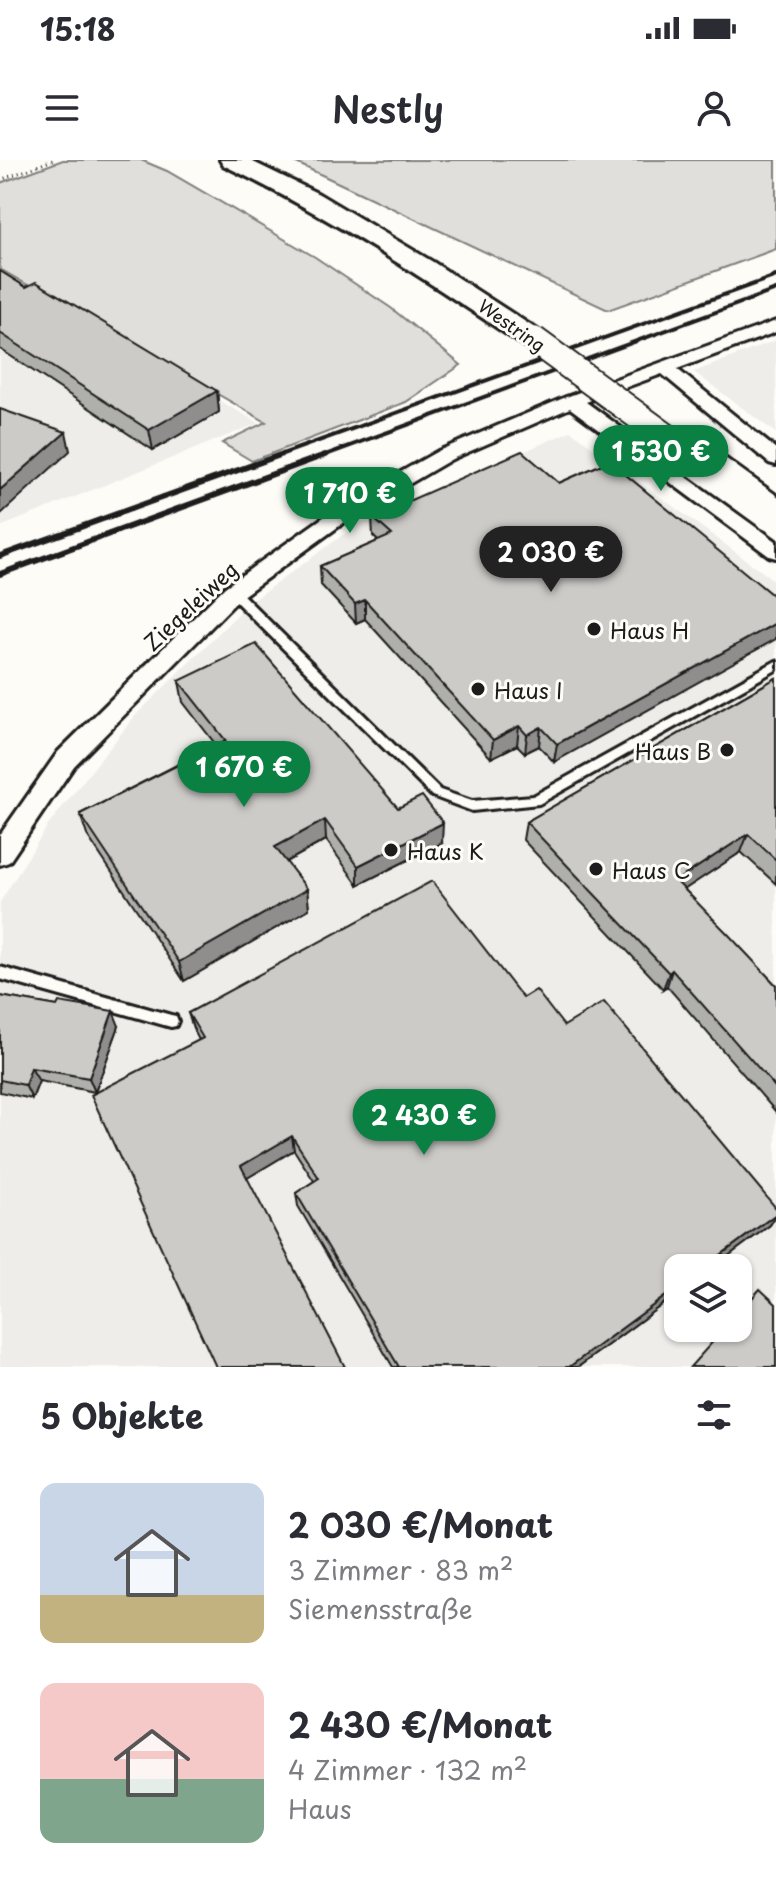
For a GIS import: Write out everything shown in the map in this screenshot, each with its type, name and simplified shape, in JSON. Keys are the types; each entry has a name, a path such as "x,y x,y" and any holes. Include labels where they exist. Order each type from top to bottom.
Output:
{"main road":[{"name":"Westring","path":"231,160 296,190 402,251 534,340 773,514"}],"street":[{"name":"Ziegeleiweg","path":"0,855 66,759 233,592 342,514 391,483 445,455 572,401 776,326"},
{"path":"665,368 776,459"},
{"path":"572,401 776,551"}],"lane":[{"path":"233,592 436,793 472,806 535,801 776,665"},
{"path":"0,973 171,1021"}],"path":[{"path":"0,180 53,160"}],"shaded area":[{"path":"63,160 141,160 167,171 315,257 391,308 461,365 406,402 252,461 222,443 266,422 0,269 0,183"},
{"path":"290,160 776,160 776,249 608,310"},
{"path":"0,276 259,423 0,527"},
{"path":"776,340 776,433 694,372"},
{"path":"571,431 776,582 776,1367 0,1367 0,902 49,824 135,716 248,604 358,524"}],"building":[{"path":"0,271 26,287 36,282 217,391 149,430 0,333"},
{"path":"0,409 66,432 0,490"},
{"path":"522,451 559,483 609,461 776,598 776,623 557,744 541,727 527,735 519,726 493,740 365,600 355,604 320,566 392,535 372,517"},
{"path":"256,644 398,808 422,796 443,823 358,866 325,820 275,847 307,889 179,962 80,814 226,741 179,681"},
{"path":"776,678 776,860 748,834 676,881 776,985 776,1088 672,970 669,973 526,822"},
{"path":"432,881 523,998 536,990 564,1026 604,1002 776,1208 776,1214 722,1254 664,1254 664,1297 569,1367 399,1367 296,1193 319,1178 292,1136 241,1166 345,1367 216,1367 91,1095 203,1038 188,1013"},
{"path":"0,996 57,1006 59,1002 113,1011 89,1078 31,1068 25,1085 0,1080"},
{"path":"760,1289 776,1304 776,1367 690,1367 712,1342 752,1342 752,1298"}],"railway":[{"path":"274,457 776,276"},
{"path":"320,457 776,290"},
{"path":"0,556 280,455"},
{"path":"0,574 325,455"}],"place":[{"name":"Haus H","path":"594,629"},
{"name":"Haus I","path":"478,689"},
{"name":"Haus B","path":"727,750"},
{"name":"Haus K","path":"391,850"},
{"name":"Haus C","path":"596,869"}]}
